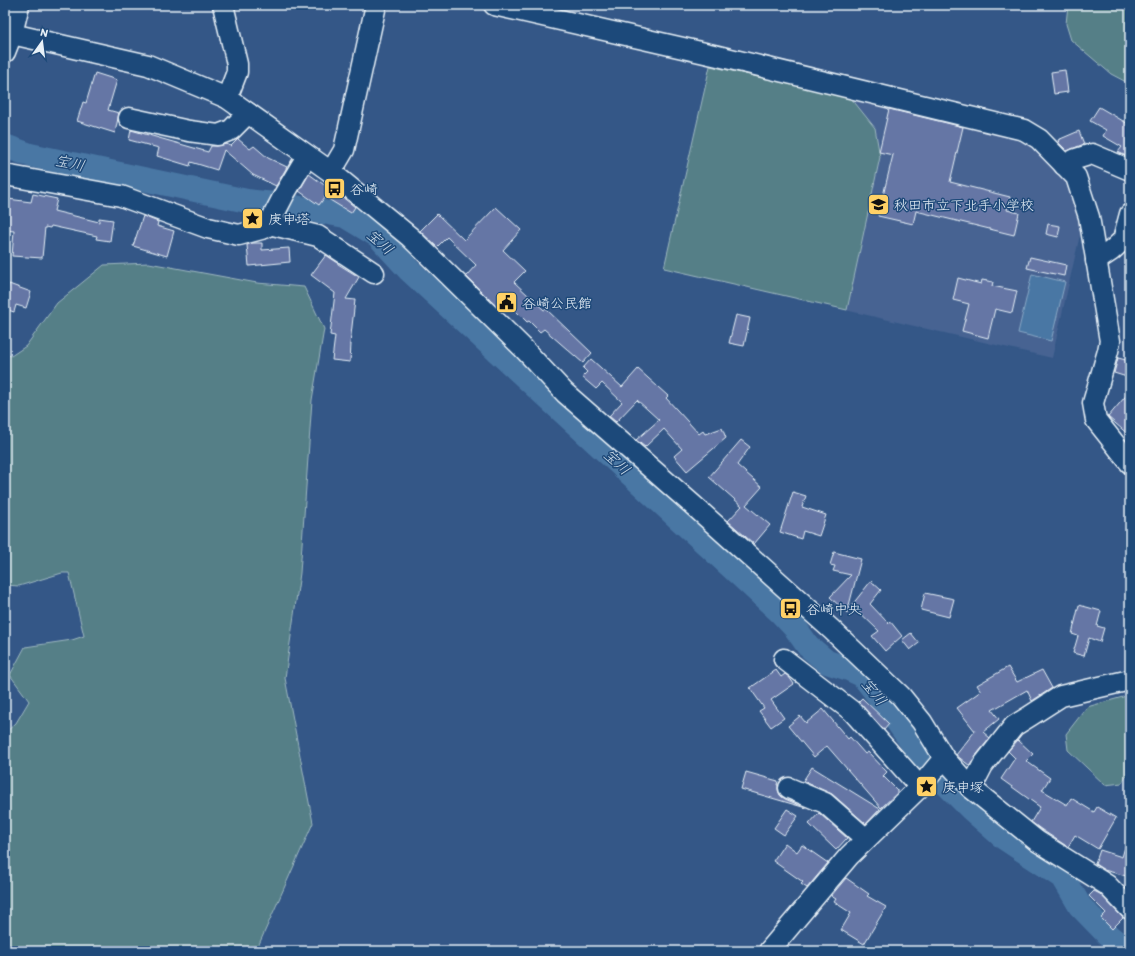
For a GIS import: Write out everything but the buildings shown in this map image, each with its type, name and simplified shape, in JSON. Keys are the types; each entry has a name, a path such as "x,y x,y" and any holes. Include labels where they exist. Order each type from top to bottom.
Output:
{"street":[{"path":"19,5 8,43 148,65 227,98 331,172 410,237 522,347 566,393 688,500 832,630 901,696 922,722 941,761 971,788 1038,841 1108,885 1130,910"},
{"path":"223,5 237,64 237,72 227,98"},
{"path":"331,172 344,150 376,5"},
{"path":"494,5 718,56 1024,130 1039,139 1076,177 1089,217 1110,341 1093,403 1094,412 1096,420 1130,463"},
{"path":"129,118 189,132 218,135 231,130 248,113"},
{"path":"1064,165 1092,154 1130,170"},
{"path":"5,175 121,196 208,228 239,235 266,228 307,156"},
{"path":"1096,261 1111,251 1123,240 1130,214"},
{"path":"271,220 318,236 374,273"},
{"path":"784,659 853,712 923,784"},
{"path":"971,788 983,765 1014,726 1061,696 1130,680"},
{"path":"769,951 849,856 923,784 941,761"},
{"path":"789,788 825,803 866,839"}],"shaded area":[{"name":"秋田市立下北手小学校","path":"710,66 851,98 985,131 1022,142 1039,150 1074,184 1082,226 1052,358 664,268"},
{"path":"1032,274 1065,282 1051,341 1018,333"}],"green space":[{"path":"1068,5 1130,5 1130,84 1111,74 1071,40 1066,24"},
{"path":"710,66 851,98 875,128 880,157 847,310 664,268"},
{"path":"149,263 257,283 304,287 324,329 312,400 300,573 285,678 313,823 256,951 5,951 5,733 16,723 29,701 10,675 25,647 72,640 84,636 69,573 62,573 19,586 5,585 5,354 11,356 26,346 57,303 104,265"},
{"path":"1130,695 1130,770 1122,783 1105,785 1068,750 1066,734 1087,707"}],"waterway":[{"name":"宝川","path":"5,146 30,155 247,201 284,205 345,216 378,236 409,270 781,613 796,629 808,646 827,662 862,675 885,704 918,751 944,782 971,809 1004,838 1063,877 1080,906 1110,937 1130,951"}],"place":[{"name":"谷崎","path":"335,189"},
{"name":"秋田市立下北手小学校","path":"878,205"},
{"name":"庚申塔","path":"252,219"},
{"name":"谷崎公民館","path":"506,303"},
{"name":"谷崎中央","path":"791,609"},
{"name":"庚申塚","path":"926,787"}]}
